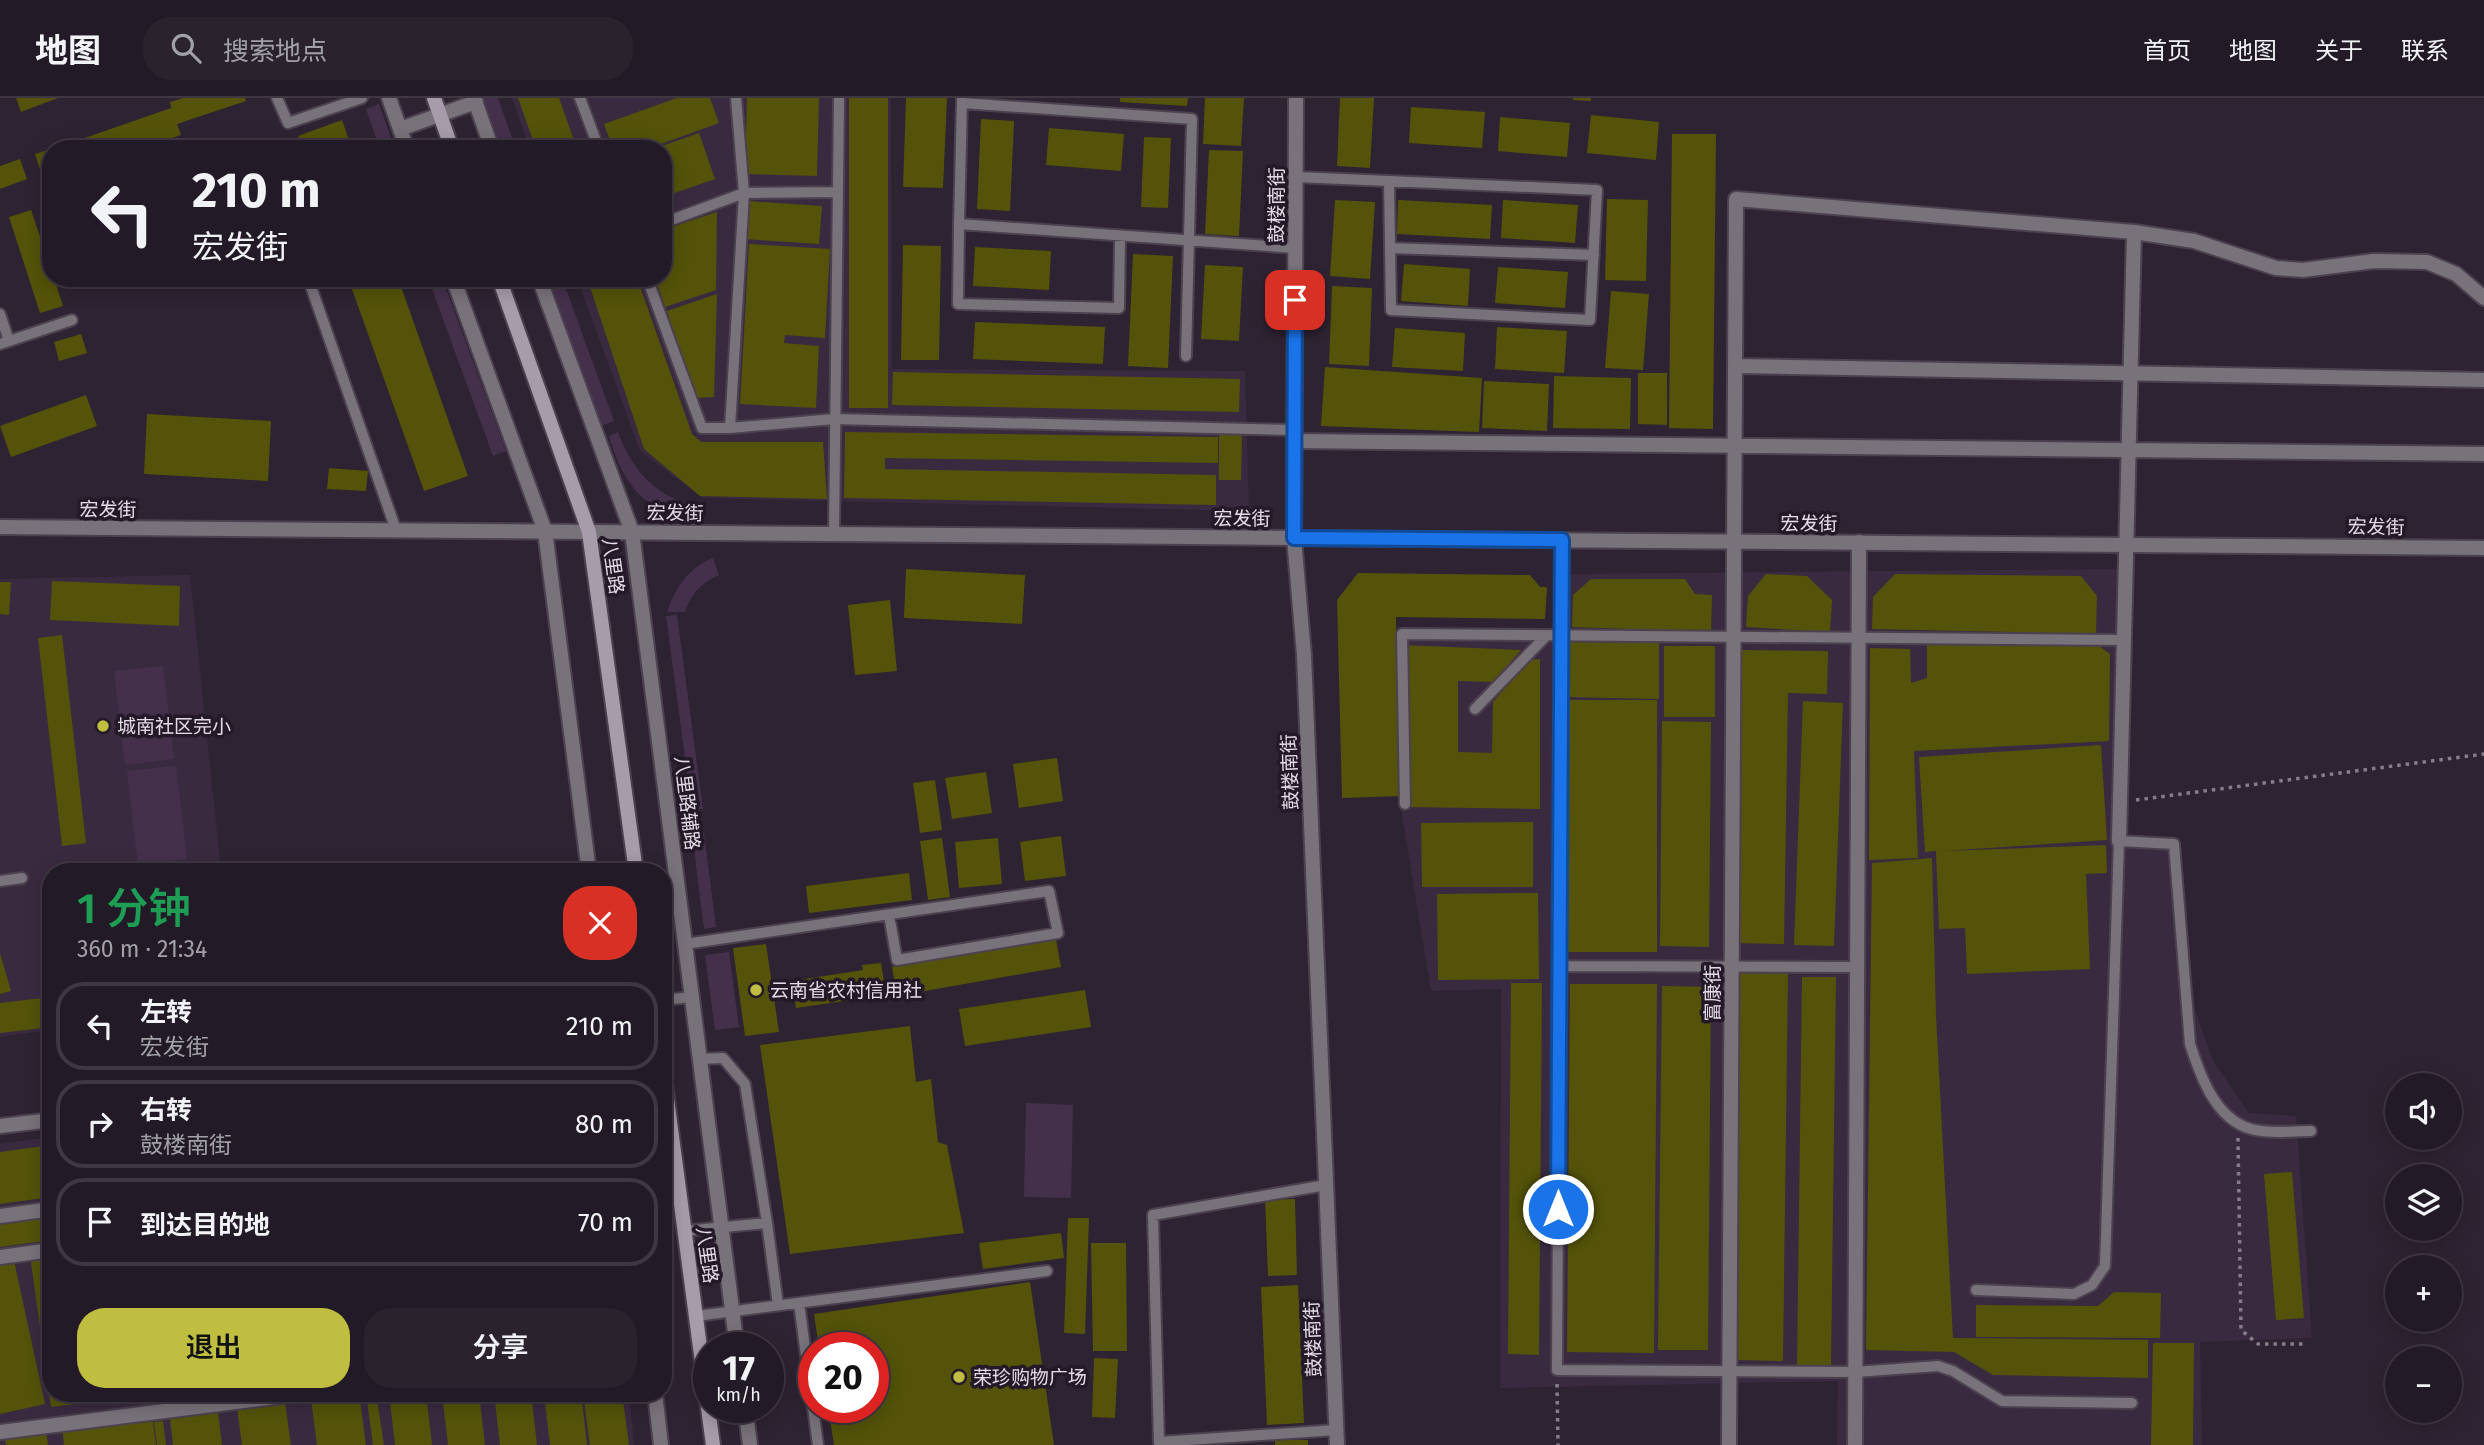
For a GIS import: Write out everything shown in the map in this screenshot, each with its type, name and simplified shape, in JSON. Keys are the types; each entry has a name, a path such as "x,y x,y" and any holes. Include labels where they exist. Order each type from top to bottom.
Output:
{"main road":[{"path":"434,98 449,140"},
{"name":"八里路","path":"502,287 589,532 635,863"},
{"name":"八里路","path":"672,1138 713,1445"}],"street":[{"path":"389,98 404,140"},
{"name":"鼓楼南街","path":"1296,98 1294,538 1304,655 1337,1445"},
{"path":"400,129 475,100 489,140"},
{"name":"富康街","path":"1730,1445 1736,199 2134,232"},
{"path":"2119,841 2134,232 2194,241 2276,268 2327,268 2374,261 2427,262 2456,274 2484,298"},
{"path":"456,287 545,531 588,863"},
{"name":"八里路辅路","path":"542,287 632,532 735,1332"},
{"path":"1735,366 2484,380"},
{"path":"1294,436 1735,446 2484,454"},
{"name":"宏发街","path":"0,527 2484,548"},
{"path":"1855,1445 1859,542"},
{"path":"0,1126 42,1121"},
{"path":"0,1216 42,1210"},
{"path":"0,1257 42,1251"},
{"path":"0,1432 235,1402"},
{"path":"656,1402 661,1445"},
{"path":"747,1423 750,1445"}],"lane":[{"path":"278,98 288,123 362,98"},
{"path":"580,98 596,140"},
{"path":"730,428 744,193 736,98"},
{"path":"834,534 839,98"},
{"path":"1119,236 1119,308 958,304 962,101 1192,118 1186,356"},
{"path":"1296,177 1390,181 1597,190 1590,320 1391,310 1390,181"},
{"path":"672,220 744,193 838,192"},
{"path":"959,225 1295,248"},
{"path":"1390,248 1594,255"},
{"path":"311,287 396,530"},
{"path":"650,287 702,428 834,419 1294,436"},
{"path":"0,314 5,343 72,320"},
{"path":"1562,540 1557,1370 1855,1372 1938,1366 1953,1371 2002,1401 2132,1403"},
{"path":"1405,804 1402,634 2124,640"},
{"path":"1475,709 1546,636"},
{"path":"1976,1290 2074,1294 2092,1285 2105,1266 2119,841 2174,844 2190,1044 2199,1074 2212,1097 2238,1122 2250,1129 2311,1131"},
{"path":"0,881 22,878"},
{"path":"685,944 1049,891 1058,933 897,960 888,915"},
{"path":"1559,966 1857,967"},
{"path":"672,999 692,997"},
{"path":"700,1059 723,1058 745,1084 778,1305"},
{"path":"1326,1185 1153,1215 1159,1442 1336,1430"},
{"path":"684,1231 767,1223"},
{"path":"696,1316 1047,1271"},
{"path":"799,1303 818,1445"}],"path":[{"path":"2120,802 2484,754"},
{"path":"2238,1122 2242,1330 2245,1336 2258,1344 2304,1344"},
{"path":"1557,1370 1558,1445"}],"shaded area":[{"path":"483,98 498,98 513,140 499,140"},
{"path":"512,98 891,98 892,369 1245,371 1249,511 703,498 640,451 580,287 672,287 672,140 527,140"},
{"path":"379,104 392,140 377,140 366,109"},
{"path":"431,287 445,287 506,451 493,456"},
{"path":"550,287 565,287 614,421 601,426"},
{"path":"618,432 631,459 648,481 670,497 698,506 696,519 662,510 638,493 621,469 609,436"},
{"path":"713,558 719,575 698,589 685,612 667,612 684,579"},
{"path":"2121,569 2115,836 2180,839 2195,1010 2213,1061 2249,1113 2296,1116 2312,1338 2200,1342 2202,1445 1837,1445 1838,1381 1500,1388 1501,989 1431,991 1401,808 1399,627 1564,628 1568,574"},
{"name":"城南社区完小","path":"190,575 220,863 42,863 42,1031 0,1037 0,579"},
{"path":"677,615 703,809 692,810 666,616"},
{"path":"163,666 174,759 125,765 114,671"},
{"path":"176,766 187,859 138,863 127,771"},
{"path":"704,833 716,927 704,929 692,834"},
{"path":"729,952 739,1027 715,1030 705,955"},
{"path":"1026,1103 1073,1105 1071,1198 1024,1197"},
{"path":"42,1138 42,1402 630,1402 634,1445 0,1445 0,1144"}],"building":[{"path":"16,98 58,98 21,112"},
{"path":"183,98 245,98 246,101 177,124 181,135 166,140 79,140 171,108 170,102"},
{"path":"518,98 559,98 574,140 533,140"},
{"path":"677,98 710,98 719,123 672,140 610,140 604,124"},
{"path":"747,98 819,98 817,176 745,174"},
{"path":"849,98 888,98 888,408 849,408"},
{"path":"906,98 947,98 943,188 903,187"},
{"path":"1120,98 1188,98 1187,106 1120,102"},
{"path":"1205,98 1244,98 1241,146 1203,144"},
{"path":"1340,98 1374,98 1370,168 1337,166"},
{"path":"1591,98 1591,101 1573,100"},
{"path":"1411,107 1485,112 1482,148 1409,143"},
{"path":"1591,115 1659,122 1656,160 1587,153"},
{"path":"1500,117 1570,123 1567,157 1498,151"},
{"path":"981,119 1014,121 1010,211 977,209"},
{"path":"342,120 349,140 299,140 298,136"},
{"path":"1049,128 1124,134 1121,171 1046,165"},
{"path":"699,133 715,179 672,194 672,142"},
{"path":"1672,134 1716,134 1713,429 1669,428"},
{"path":"1144,137 1171,138 1168,208 1141,207"},
{"path":"1209,150 1243,151 1239,236 1205,234"},
{"path":"42,152 42,176 35,154"},
{"path":"20,159 27,179 0,189 0,166"},
{"path":"1607,199 1648,200 1646,281 1605,280"},
{"path":"1335,200 1375,202 1370,279 1330,276"},
{"path":"1398,200 1492,205 1490,239 1397,234"},
{"path":"1503,200 1578,205 1575,243 1501,238"},
{"path":"746,201 822,206 819,244 744,239"},
{"path":"31,210 42,242 42,287 57,287 63,306 40,313 9,217"},
{"path":"717,212 716,290 665,307 658,287 672,287 672,227"},
{"path":"749,244 830,249 825,338 785,335 784,343 819,346 816,408 740,404"},
{"path":"903,245 941,246 939,360 901,360"},
{"path":"975,247 1051,251 1049,290 973,286"},
{"path":"1133,254 1173,256 1168,368 1128,366"},
{"path":"1404,264 1470,269 1468,306 1401,301"},
{"path":"1205,265 1243,267 1239,341 1201,339"},
{"path":"1498,267 1568,272 1565,308 1495,303"},
{"path":"1332,286 1372,288 1369,366 1329,364"},
{"path":"351,287 401,287 468,476 424,491"},
{"path":"590,287 640,287 692,434 701,442 823,442 827,499 700,496 644,449"},
{"path":"1611,291 1649,294 1643,370 1605,368"},
{"path":"717,294 714,397 696,398 667,311"},
{"path":"975,322 1105,327 1103,364 973,359"},
{"path":"1497,327 1567,331 1564,373 1495,369"},
{"path":"1395,328 1465,333 1463,371 1392,367"},
{"path":"81,334 87,353 59,361 54,342"},
{"path":"1325,367 1482,378 1479,432 1321,426"},
{"path":"893,372 1240,379 1239,412 892,405"},
{"path":"1638,373 1667,373 1667,425 1638,424"},
{"path":"1554,376 1631,378 1630,429 1553,428"},
{"path":"1484,381 1549,384 1547,431 1482,428"},
{"path":"86,395 97,426 11,457 0,426"},
{"path":"147,414 271,421 268,481 144,474"},
{"path":"845,432 1218,437 1218,463 885,458 885,469 1216,475 1216,505 844,498"},
{"path":"1219,435 1242,435 1241,480 1219,480"},
{"path":"329,468 368,471 366,491 327,489"},
{"path":"906,569 1025,575 1022,624 904,618"},
{"path":"1358,573 1530,575 1540,587 1547,587 1545,619 1396,617 1400,796 1342,798 1337,600"},
{"path":"1766,574 1807,576 1832,600 1830,632 1746,627 1748,596"},
{"path":"1895,574 2081,576 2097,596 2096,634 1872,629 1873,597"},
{"path":"1591,579 1685,579 1695,594 1712,595 1711,632 1572,627 1573,595"},
{"path":"52,581 180,586 179,626 50,620"},
{"path":"0,582 11,582 9,615 0,614"},
{"path":"890,600 897,671 855,675 848,605"},
{"path":"62,635 86,843 62,846 38,638"},
{"path":"1566,642 1659,643 1659,699 1565,697"},
{"path":"1927,643 2099,646 2110,654 2109,741 1914,751 1918,858 1869,860 1870,648 1910,649 1911,683 1927,678"},
{"path":"1404,645 1521,650 1493,682 1458,681 1458,752 1492,753 1493,702 1528,660 1540,659 1540,809 1406,807"},
{"path":"1664,646 1715,646 1715,717 1664,717"},
{"path":"1742,650 1828,651 1827,694 1788,693 1784,944 1736,943"},
{"path":"1568,700 1657,700 1657,952 1568,952"},
{"path":"1803,701 1843,703 1834,946 1794,945"},
{"path":"1662,721 1711,722 1709,947 1660,946"},
{"path":"2101,745 2107,840 1943,851 2106,845 2107,873 2086,874 2090,969 1967,974 1965,928 1939,929 1936,851 1925,852 1919,757"},
{"path":"1057,758 1063,801 1019,808 1013,764"},
{"path":"986,772 992,813 952,819 945,778"},
{"path":"935,780 942,830 920,833 913,783"},
{"path":"1533,822 1533,887 1422,887 1421,823"},
{"path":"1061,836 1066,876 1025,881 1020,842"},
{"path":"942,838 950,897 928,900 920,841"},
{"path":"998,838 1002,884 959,888 955,842"},
{"path":"1932,858 1936,1015 1953,1338 2148,1340 2148,1378 1993,1375 1954,1352 1866,1350 1872,863"},
{"path":"909,873 912,900 809,913 806,886"},
{"path":"1538,893 1539,979 1438,980 1437,894"},
{"path":"1056,939 1061,967 897,996 892,967"},
{"name":"云南省农村信用社","path":"766,944 779,1032 745,1036 733,948"},
{"path":"0,953 11,991 0,994"},
{"path":"881,963 886,995 796,1008 792,981 863,970 862,965"},
{"path":"1739,973 1788,973 1783,1361 1734,1360"},
{"path":"1802,977 1836,977 1831,1366 1797,1366"},
{"path":"1511,983 1542,983 1539,1355 1508,1354"},
{"path":"1570,984 1657,984 1654,1353 1567,1352"},
{"path":"1662,986 1711,987 1708,1350 1658,1350"},
{"path":"1085,990 1091,1027 965,1046 959,1009"},
{"path":"42,998 42,1028 0,1033 0,1003"},
{"path":"910,1026 916,1082 931,1079 938,1142 947,1145 964,1233 790,1254 760,1045"},
{"path":"42,1146 42,1198 0,1204 0,1152"},
{"path":"2292,1172 2304,1318 2276,1320 2264,1174"},
{"path":"1295,1199 1297,1275 1268,1276 1265,1200"},
{"path":"42,1213 42,1241 0,1247 0,1219"},
{"path":"1068,1218 1089,1218 1085,1334 1064,1333"},
{"path":"1061,1233 1064,1258 983,1269 979,1243"},
{"path":"1091,1243 1126,1243 1127,1351 1093,1351"},
{"path":"42,1254 42,1342 30,1255"},
{"path":"13,1256 42,1390 42,1402 45,1404 0,1414 0,1259"},
{"name":"荣珍购物广场","path":"1030,1282 1054,1445 834,1445 831,1423 889,1423 889,1332 817,1332 814,1314"},
{"path":"1298,1285 1304,1423 1267,1425 1261,1287"},
{"path":"2114,1292 2161,1293 2160,1338 1976,1337 1976,1305 2098,1306"},
{"path":"2153,1343 2194,1343 2193,1445 2151,1445"},
{"path":"1094,1358 1118,1359 1115,1418 1092,1417"},
{"path":"50,1402 84,1403 51,1407"},
{"path":"285,1402 291,1445 242,1445 237,1408"},
{"path":"311,1402 360,1402 366,1445 317,1445"},
{"path":"367,1402 377,1402 384,1445 373,1445"},
{"path":"390,1402 427,1402 432,1445 395,1445"},
{"path":"443,1402 480,1402 485,1445 448,1445"},
{"path":"495,1402 532,1402 537,1445 500,1445"},
{"path":"545,1402 582,1402 587,1445 550,1445"},
{"path":"584,1402 623,1402 629,1445 590,1445"},
{"path":"218,1412 222,1445 173,1445 170,1419"},
{"path":"152,1416 156,1445 64,1445 62,1427"},
{"path":"163,1421 166,1445 157,1445 154,1422"},
{"path":"46,1430 48,1445 6,1445 4,1436"},
{"path":"1275,1440 1308,1440 1308,1445 1275,1445"}],"place":[{"name":"城南社区完小","path":"103,726"},
{"name":"云南省农村信用社","path":"756,990"},
{"name":"荣珍购物广场","path":"959,1377"}],"route":[{"path":"1295,300 1294,538 1562,540 1558,1209"}]}
